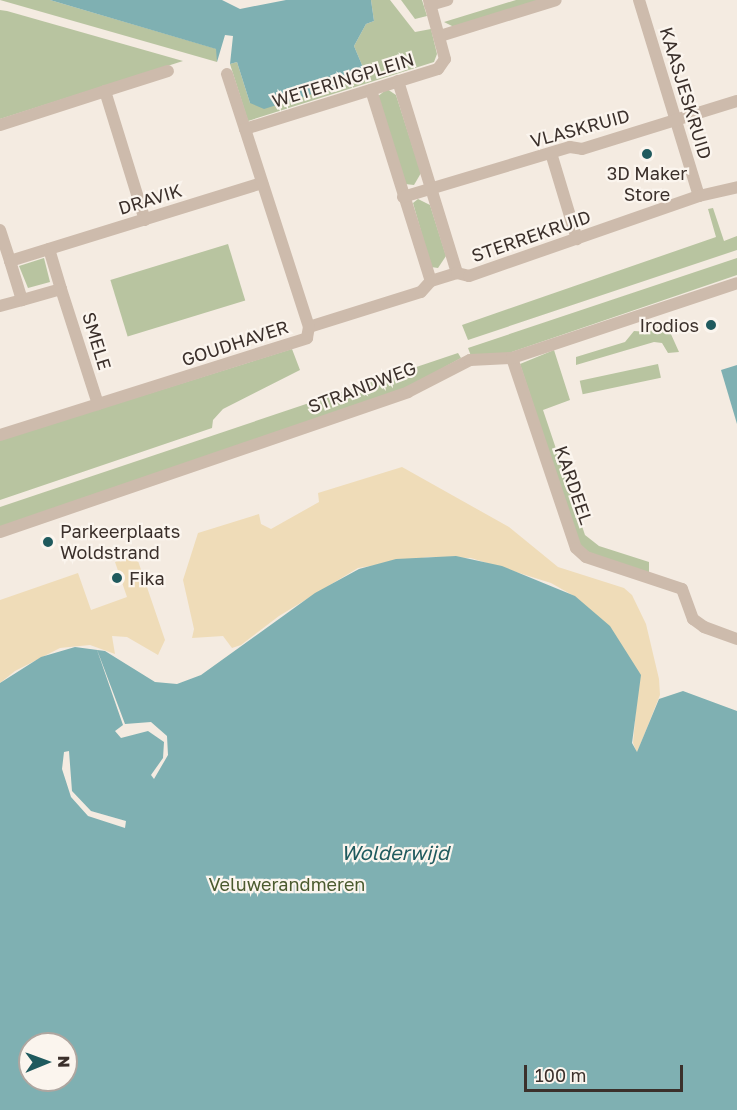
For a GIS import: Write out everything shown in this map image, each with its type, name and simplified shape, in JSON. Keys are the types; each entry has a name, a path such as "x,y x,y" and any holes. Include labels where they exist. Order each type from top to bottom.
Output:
{"street":[{"path":"429,3 447,0"},
{"path":"440,36 555,0"},
{"name":"KAASJESKRUID","path":"639,0 699,196"},
{"name":"WETERINGPLEIN","path":"245,129 438,69 445,59 429,3"},
{"path":"0,125 168,71"},
{"path":"227,74 245,129"},
{"path":"398,81 457,273"},
{"path":"371,90 431,281"},
{"path":"105,91 145,220"},
{"name":"VLASKRUID","path":"403,197 570,147 582,149 737,101"},
{"name":"GOUDHAVER","path":"0,435 297,344 307,338 309,327 245,129"},
{"path":"551,153 577,239"},
{"name":"DRAVIK","path":"10,261 262,183"},
{"name":"STERREKRUID","path":"309,327 421,292 431,281 457,273 469,276 699,196 737,187"},
{"path":"0,230 22,300"},
{"name":"SMELE","path":"49,249 98,405"},
{"name":"STRANDWEG","path":"0,532 408,392 470,360 512,358 737,283"},
{"path":"0,306 61,289"},
{"name":"KARDEEL","path":"512,358 576,548 586,558 682,589 693,619 704,627 737,639"}],"green space":[{"path":"0,0 50,0 217,49 217,62"},
{"path":"371,0 390,0 415,32 431,29 437,54 434,62 248,121 230,64 237,62 250,103 367,77 354,46 366,24 374,21"},
{"path":"401,0 422,0 427,16 415,19"},
{"path":"516,0 546,0 456,28 444,22"},
{"path":"0,10 7,11 183,61 0,119"},
{"path":"387,89 396,95 421,173 414,185 405,184 377,97"},
{"path":"418,199 430,205 446,256 438,268 431,267 413,203"},
{"path":"713,208 724,241 737,236 737,250 468,340 462,325 716,237 708,209"},
{"path":"228,244 245,300 128,336 110,280"},
{"path":"44,258 50,282 28,288 19,266"},
{"path":"737,258 737,275 503,355 471,356 468,348"},
{"path":"666,323 679,352 668,353 662,343 654,342 576,365 576,357 625,342 634,331 648,332"},
{"path":"292,349 300,370 223,409 213,420 212,428 0,500 0,440"},
{"path":"554,350 570,400 543,410 585,535 599,546 649,562 649,574 598,561 579,544 520,364"},
{"path":"458,353 461,358 401,391 0,527 0,507"},
{"path":"658,364 661,378 583,394 580,381"}],"sand":[{"path":"402,467 509,527 558,567 624,588 632,595 646,624 659,679 660,695 637,753 633,743 639,674 609,626 574,596 551,583 471,558 428,557 358,568 279,616 241,645 232,648 223,636 192,638 194,629 183,580 198,533 259,514 261,524 271,529 319,502 318,493"},
{"path":"136,555 165,640 158,655 127,637 112,636 115,654 90,645 60,648 15,671 0,683 0,600 78,573 91,610 127,597 115,562"}],"water":[{"path":"50,0 222,0 240,9 286,0 371,0 374,21 366,24 354,46 367,77 264,109 250,103 237,62 230,64 233,36 225,35 217,62 216,49"},
{"path":"737,365 737,424 721,370"},
{"name":"Wolderwijd","path":"456,556 502,566 575,596 610,626 641,675 632,743 637,752 659,699 683,691 737,711 737,1110 0,1110 0,683 41,657 75,647 105,651 155,682 177,684 201,675 315,593 359,569 396,559"}],"pier":[{"path":"96,647 125,724 151,722 167,736 168,755 154,779 151,775 163,758 164,742 148,731 121,738 115,731 123,725"},
{"path":"69,751 72,791 91,811 126,821 125,828 88,816 71,797 62,769 64,752"}],"place":[{"name":"3D Maker Store","path":"647,154"},
{"name":"Irodios","path":"711,325"},
{"name":"Parkeerplaats Woldstrand","path":"48,542"},
{"name":"Fika","path":"117,578"}],"park label":[{"name":"Veluwerandmeren","path":"287,884"}]}
